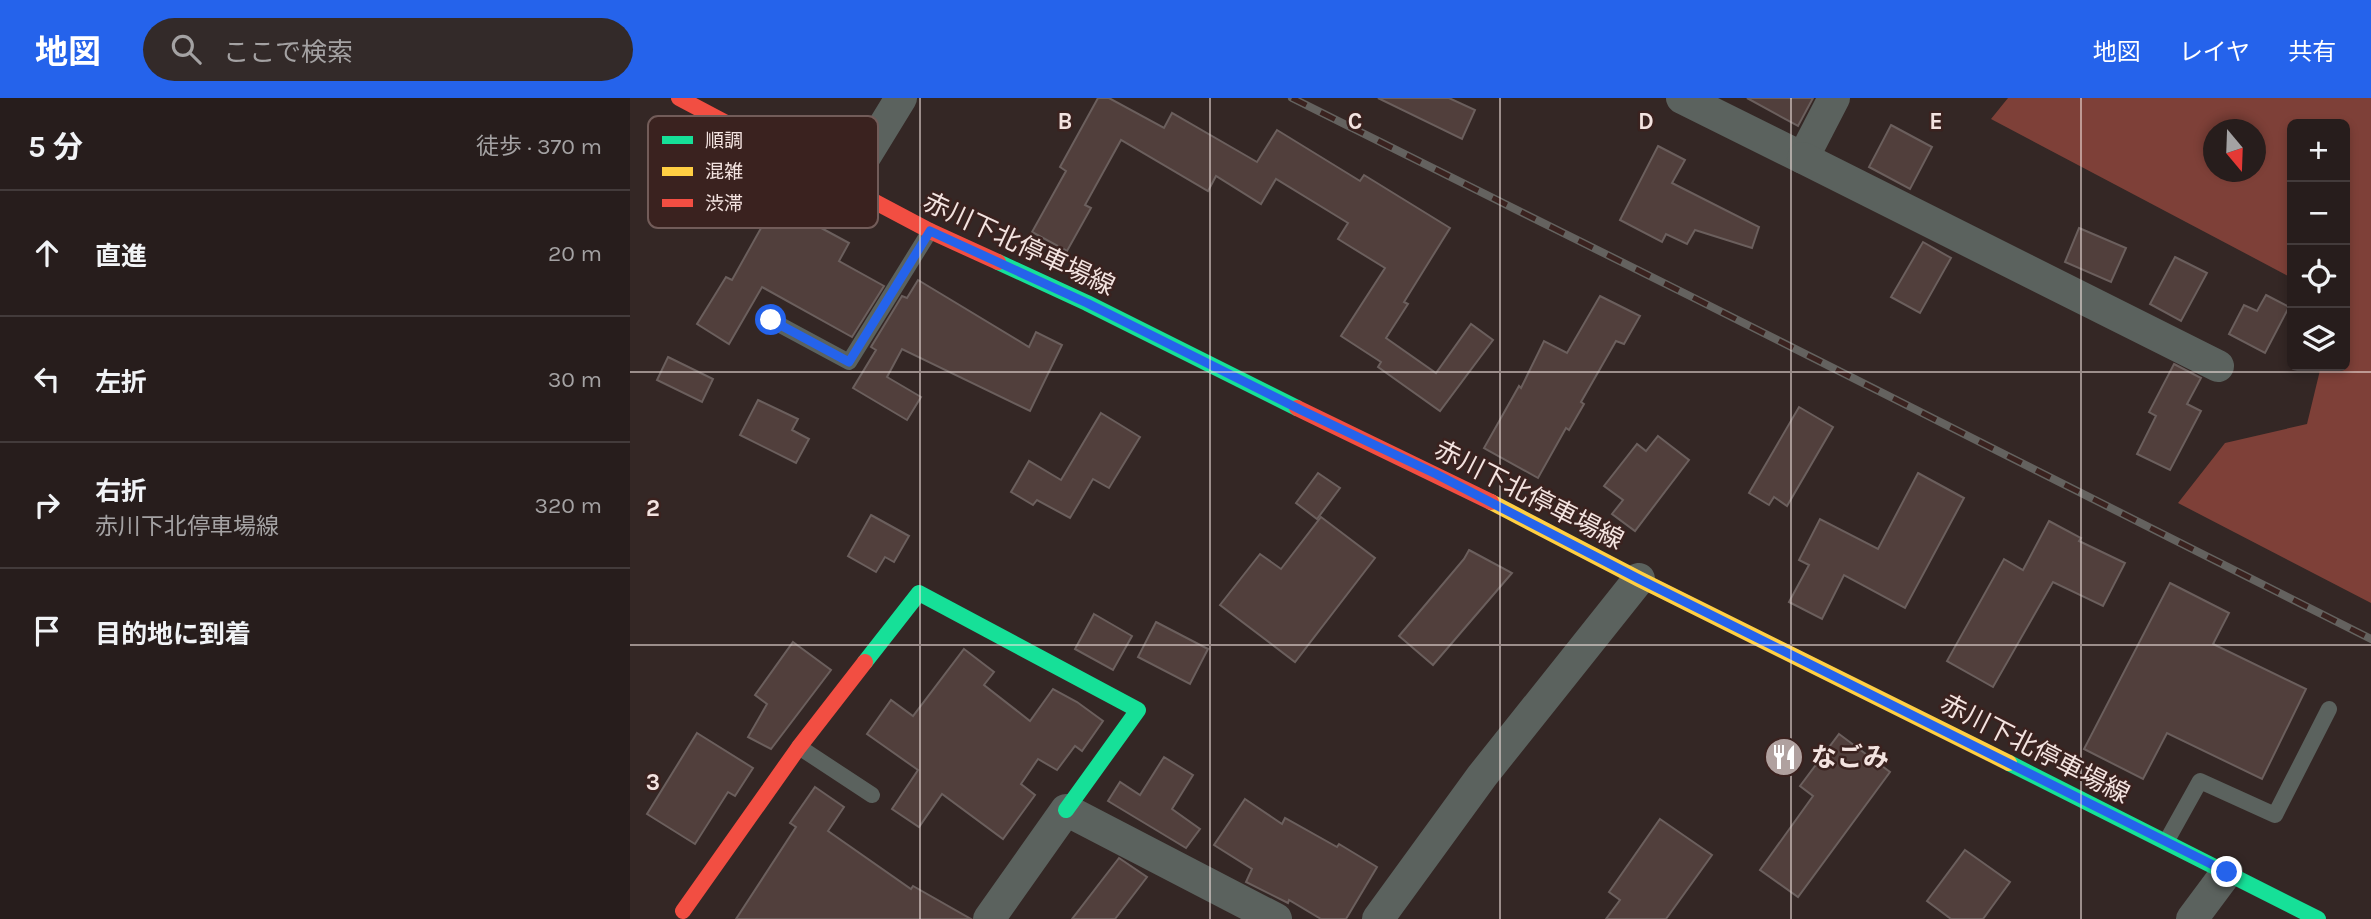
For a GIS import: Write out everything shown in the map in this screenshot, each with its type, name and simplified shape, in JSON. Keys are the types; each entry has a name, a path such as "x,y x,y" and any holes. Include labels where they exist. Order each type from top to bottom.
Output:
{"main road":[{"name":"赤川下北停車場線","path":"679,98 713,116"},
{"name":"赤川下北停車場線","path":"878,203 930,231 1087,303 1436,474 1639,579 2318,919"},
{"path":"683,911 799,747 919,593 1138,710 1066,810"}],"street":[{"path":"878,135 901,98"},
{"path":"1682,98 2218,366"},
{"path":"1803,159 1834,98"},
{"path":"1378,919 1482,776 1639,579"},
{"path":"989,919 1066,810 1276,919"},
{"path":"2192,919 2227,872"}],"lane":[{"path":"771,320 849,362 930,231"},
{"path":"2166,842 2200,781 2275,815 2329,709"},
{"path":"799,747 872,794"}],"shaded area":[{"path":"2008,98 2371,98 2371,603 2178,503 2225,443 2307,424 2320,371 2350,371 2350,119 2287,119 2287,275 1991,119"}],"building":[{"path":"1098,98 1109,98 1164,128 1172,113 1257,162 1277,130 1360,181 1364,175 1450,228 1404,302 1408,304 1386,338 1436,373 1471,324 1493,340 1440,411 1378,367 1381,362 1341,336 1385,268 1338,239 1348,223 1276,179 1261,204 1216,176 1208,191 1121,140 1085,205 1091,208 1067,251 1032,232 1066,171 1060,167"},
{"path":"1378,98 1449,98 1475,110 1462,139"},
{"path":"1747,98 1813,98 1798,126"},
{"path":"1891,125 1932,147 1910,189 1869,167"},
{"path":"1658,146 1685,160 1672,183 1759,227 1752,248 1695,230 1687,244 1666,234 1662,242 1620,220"},
{"path":"761,228 821,228 849,243 839,261 884,286 852,337 762,287 729,344 697,324 726,277 732,280"},
{"path":"2079,228 2126,248 2111,282 2065,262"},
{"path":"1923,242 1951,258 1920,313 1891,297"},
{"path":"2175,257 2207,273 2181,321 2150,304"},
{"path":"918,280 1029,347 1036,332 1062,345 1030,411 902,349 887,377 921,397 907,420 853,388 876,350 871,347 902,296 907,298"},
{"path":"2266,295 2287,306 2265,353 2229,334 2244,305 2257,311"},
{"path":"1600,296 1640,316 1624,344 1616,341 1581,402 1584,404 1569,430 1566,428 1538,478 1484,448 1519,386 1521,388 1544,341 1567,353"},
{"path":"668,357 713,379 702,402 657,380"},
{"path":"2174,364 2201,378 2187,404 2201,411 2170,470 2137,454 2156,416 2149,412"},
{"path":"758,400 798,419 792,430 809,439 796,463 740,435"},
{"path":"1799,407 1833,427 1787,506 1774,497 1769,505 1749,493"},
{"path":"1101,413 1140,437 1109,488 1093,479 1070,518 1037,500 1033,505 1011,492 1029,461 1061,480"},
{"path":"1658,436 1689,460 1635,531 1612,514 1623,500 1604,486 1637,444 1646,451"},
{"path":"1318,473 1340,488 1317,519 1296,503"},
{"path":"1918,473 1964,498 1905,608 1844,575 1822,619 1789,602 1809,565 1799,560 1820,519 1878,549"},
{"path":"871,515 909,536 894,562 885,557 876,572 848,556"},
{"path":"1321,517 1375,558 1295,662 1220,605 1260,554 1281,569"},
{"path":"2049,521 2081,538 2079,541 2125,563 2103,606 2053,582 1993,687 1947,661 2004,559 2023,570"},
{"path":"1469,550 1512,573 1433,665 1399,636"},
{"path":"2170,583 2229,613 2213,644 2306,689 2262,779 2167,733 2143,779 2084,749"},
{"path":"1094,614 1132,636 1113,670 1075,649"},
{"path":"1156,622 1208,649 1190,684 1138,657"},
{"path":"793,642 831,670 771,749 748,737 767,704 755,695"},
{"path":"964,649 994,672 984,685 1030,721 1053,689 1103,721 1082,751 1075,746 1057,770 1038,759 1021,784 1035,795 1003,839 942,794 919,827 892,809 918,770 867,734 891,700 913,716"},
{"path":"697,733 753,768 735,796 728,792 695,844 647,814"},
{"path":"1839,734 1890,772 1798,897 1760,870 1813,796 1800,786"},
{"path":"1164,757 1193,775 1172,809 1200,829 1186,848 1108,801 1120,782 1140,795"},
{"path":"815,787 844,807 828,831 911,889 913,886 971,919 736,919 796,827 790,823"},
{"path":"1245,799 1282,824 1285,818 1337,847 1339,844 1377,867 1346,919 1321,919 1289,900 1288,903 1246,882 1252,869 1214,845"},
{"path":"1660,819 1712,855 1666,919 1606,919 1620,900 1609,892"},
{"path":"1965,850 2010,882 1983,919 1951,919 1927,901"},
{"path":"1119,858 1147,877 1115,919 1072,919"}],"railway":[{"path":"1292,98 2371,639"}],"traffic: fast":[{"path":"998,262 1087,303 1297,408"},
{"path":"865,662 919,593 1138,710 1066,810"},
{"path":"2009,763 2318,919"}],"traffic: slow":[{"path":"1491,502 1639,579 2009,763"}],"traffic: jam":[{"path":"679,98 713,116"},
{"path":"878,203 998,262"},
{"path":"1297,408 1491,502"},
{"path":"683,911 799,747 865,662"}],"place":[{"name":"なごみ","path":"1784,757"}],"route":[{"path":"771,320 849,362 930,231 1087,303 1436,474 1639,579 2227,872"}]}
